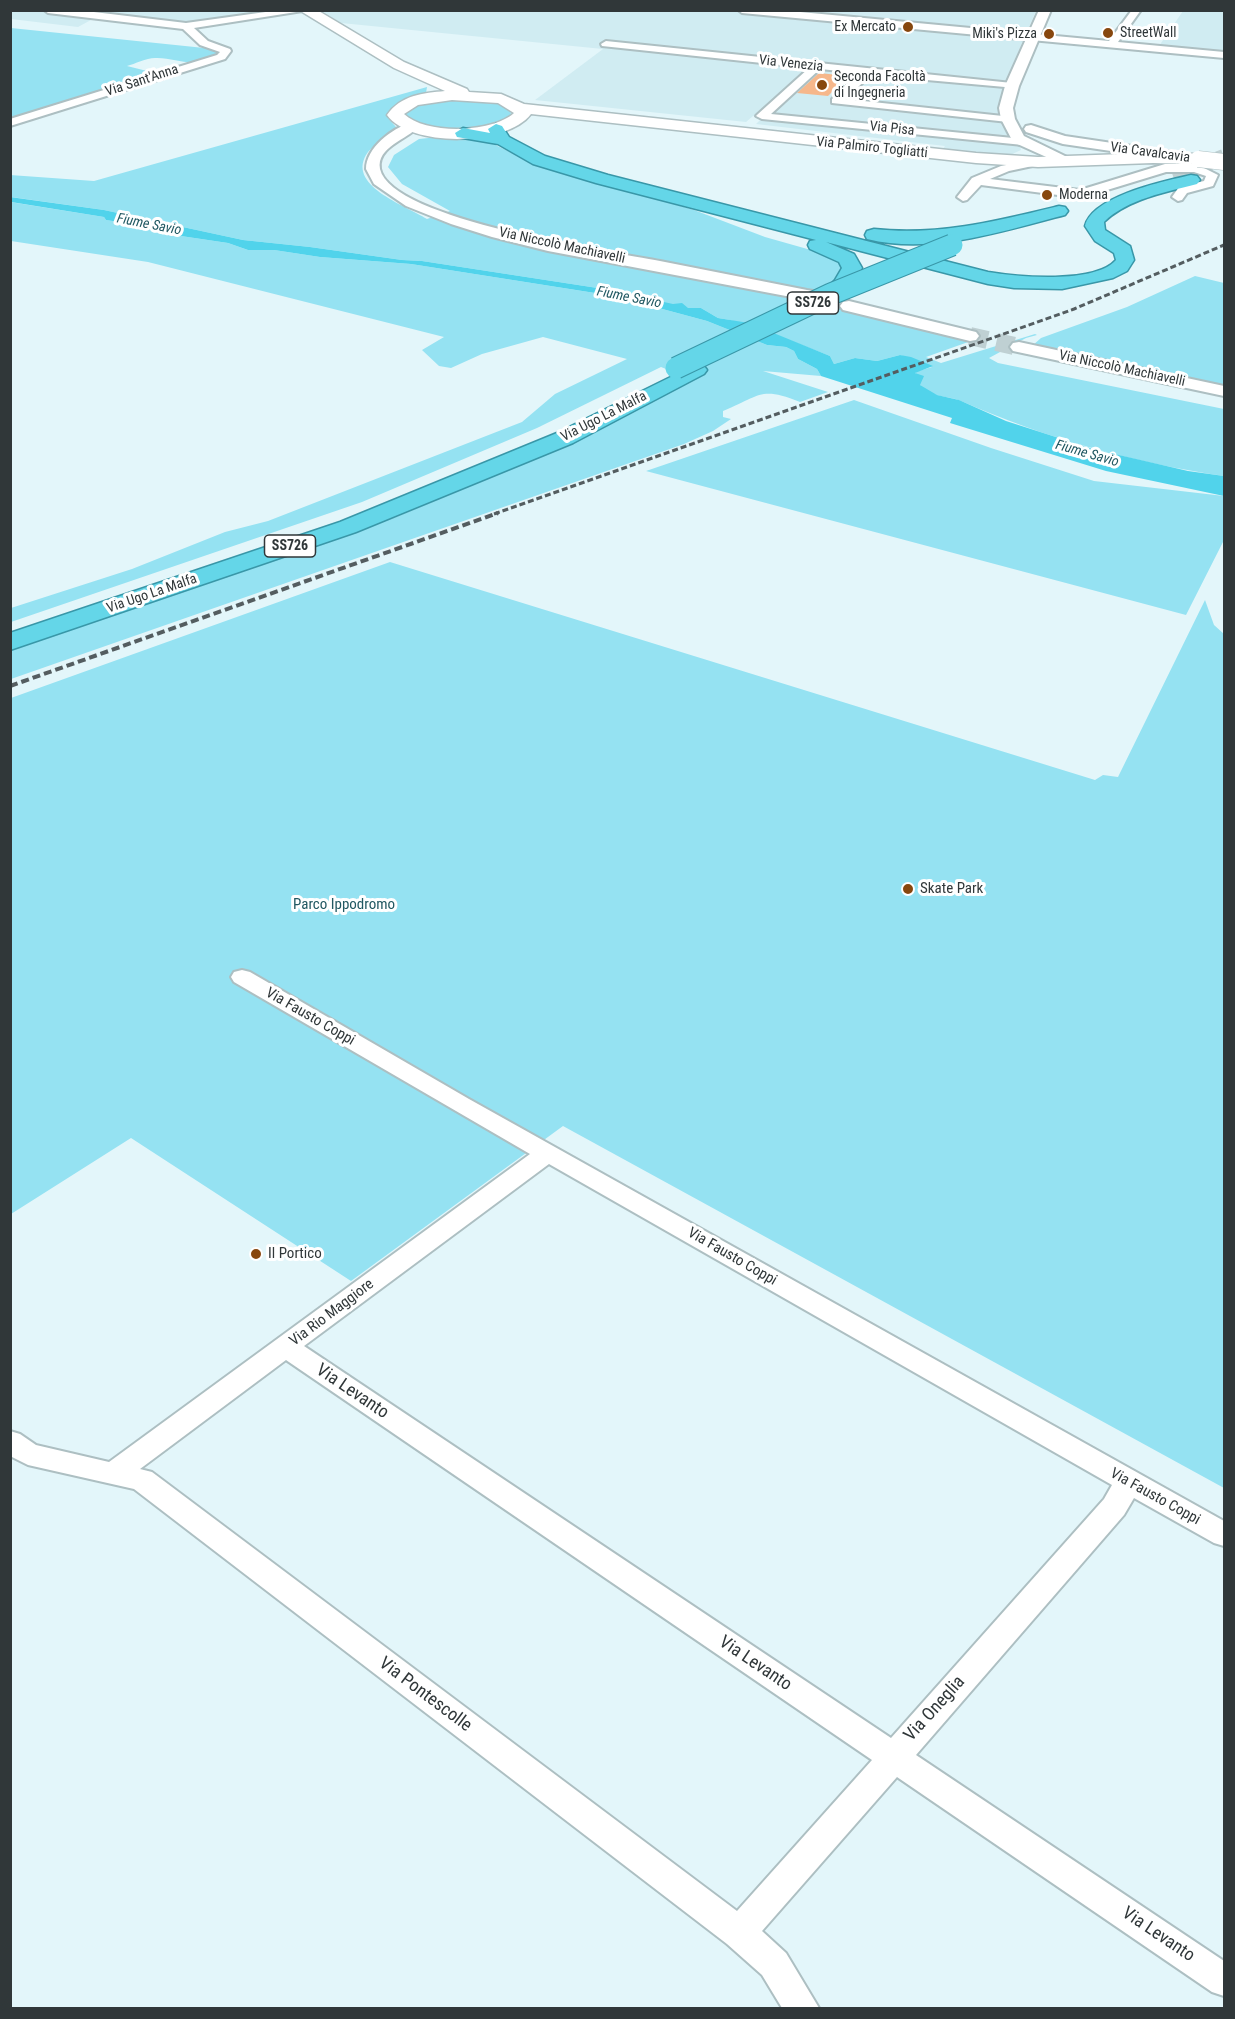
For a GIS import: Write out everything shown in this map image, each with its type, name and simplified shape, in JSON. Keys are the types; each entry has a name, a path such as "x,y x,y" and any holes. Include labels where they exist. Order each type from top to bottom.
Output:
{"highway":[{"path":"463,133 500,135 539,160 602,179 912,260 1014,282 1062,283 1106,274 1120,267 1125,260 1123,250 1094,228 1094,223 1098,215 1154,190"},
{"name":"Via Ugo La Malfa","path":"10,642 348,527 565,438 686,369 837,289 1059,211 1173,176"},
{"path":"602,179 858,232 900,238 966,234 1059,211"},
{"name":"Via Ugo La Malfa","path":"10,628 362,506 686,369 945,251 1191,180"},
{"path":"685,200 759,230 837,252 847,258 852,268 837,289"},
{"path":"945,251 1042,233"},
{"path":"1075,235 1114,245"}],"main road":[{"path":"305,10 399,66 437,92"},
{"path":"463,133 419,129 398,121 395,115 398,109 437,92 501,99 519,114"},
{"name":"Via Palmiro Togliatti","path":"500,135 519,114 559,114 976,158 1004,165 1069,161 1192,159"},
{"name":"Via Cavalcavia","path":"1192,159 1224,162"}],"street":[{"path":"48,10 186,26 305,10"},
{"path":"742,10 1224,55"},
{"path":"1045,10 1012,86 1006,108 1008,119 1018,139 1069,161"},
{"path":"1111,45 1137,10"},
{"path":"273,13 321,20"},
{"name":"Via Sant'Anna","path":"10,123 221,57 226,51 204,43 186,26"},
{"name":"Via Venezia","path":"606,44 1012,86"},
{"name":"Via Pisa","path":"817,66 762,116 1026,144"},
{"path":"868,72 836,101 1008,119"},
{"name":"Via Cavalcavia","path":"1008,119 1039,133 1075,142 1192,159"},
{"name":"Via Niccolò Machiavelli","path":"419,129 394,139 376,155 373,167 376,179 385,187 426,210 513,238 807,295"},
{"name":"Via Cavalcavia","path":"1069,161 1088,153 1088,149 1075,142"},
{"path":"963,197 976,181 1028,152 1026,144"},
{"path":"976,158 989,165 988,174"},
{"path":"976,181 1081,194 1165,168 1196,168 1212,175 1209,183 1183,190 1178,197"},
{"path":"849,306 970,336"},
{"name":"Via Niccolò Machiavelli","path":"1018,347 1224,391"},
{"name":"Via Fausto Coppi","path":"242,977 461,1104 1128,1483 1224,1535"},
{"name":"Via Rio Maggiore","path":"114,1473 549,1152"},
{"name":"Via Levanto","path":"286,1347 1224,1980"},
{"name":"Via Pontescolle","path":"16,1453 142,1480 739,1933 774,1964 801,2008"},
{"name":"Via Oneglia","path":"739,1933 1114,1507 1128,1483"}],"shaded area":[{"path":"11,10 276,11 184,23 102,14 78,27 11,19"},
{"path":"322,11 1036,11 1019,50 999,115 1001,124 1009,137 1021,150 1008,156 941,151 945,146 756,124 763,117 753,116 746,122 535,100 603,49 341,23"},
{"path":"1183,11 1224,11 1224,52 1159,46"}],"green space":[{"path":"11,28 214,49 219,52 210,58 194,62 163,58 144,60 127,66 159,74 11,120"},
{"path":"427,87 426,93 389,111 388,118 396,127 395,132 368,152 363,164 364,174 370,184 380,193 427,219 450,211 402,184 388,167 394,155 419,139 438,137 487,141 533,163 694,210 765,237 825,254 843,266 839,278 802,299 971,341 926,357 941,363 1035,334 1037,335 1026,338 989,358 998,363 1224,409 1224,476 1190,471 1090,448 1057,438 956,399 928,392 920,385 915,372 932,367 900,355 877,361 855,358 834,364 830,356 789,340 718,318 701,308 687,308 604,289 422,261 243,240 104,210 11,197 10,175 94,181"},
{"path":"441,99 489,100 505,107 511,113 509,118 490,127 439,130 403,120 405,110 413,105"},
{"path":"10,202 165,229 181,236 228,243 248,250 274,250 320,257 411,264 614,296 707,321 767,345 786,347 794,351 798,359 817,369 821,376 763,371 828,392 800,402 768,394 753,397 723,411 723,417 731,419 713,431 684,444 11,679 11,649 396,517 603,427 694,380 661,367 537,428 362,502 11,622 11,608 132,569 225,532 268,521 522,422 555,394 627,359 543,337 482,354 451,368 439,366 422,350 444,337 148,262 11,241"},
{"path":"1195,276 1224,283 1224,387 1032,346 1041,338 1127,307"},
{"path":"854,400 1094,481 1224,496 1224,540 1186,615 646,471"},
{"name":"Parco Ippodromo","path":"390,562 1095,780 1103,775 1118,777 1205,600 1214,625 1224,634 1224,1488 563,1126 351,1281 131,1138 11,1214 11,698"}],"water":[{"name":"Fiume Savio","path":"10,197 104,210 243,240 422,261 604,289 673,304 682,303 688,308 701,308 718,318 749,323 830,356 834,364 855,358 877,361 900,355 911,357 933,366 915,373 924,376 920,385 937,395 959,400 1006,421 1093,449 1188,471 1224,476 1224,496 1106,471 950,423 952,418 821,376 817,369 798,359 794,351 786,347 767,345 707,321 614,296 411,264 320,257 274,250 248,250 228,243 181,236 165,229 11,202"}],"building":[{"name":"Seconda Facoltà di Ingegneria","path":"819,73 848,76 828,96 797,93"}],"tunnel":[{"path":"1173,176 1224,157"},
{"path":"970,336 1019,347"}],"railway":[{"path":"494,514 1074,309 1224,245"},
{"path":"10,686 498,513"}],"place":[{"name":"Ex Mercato","path":"908,27"},
{"name":"StreetWall","path":"1108,33"},
{"name":"Miki's Pizza","path":"1049,34"},
{"name":"Seconda Facoltà di Ingegneria","path":"822,85"},
{"name":"Moderna","path":"1047,195"},
{"name":"Skate Park","path":"908,889"},
{"name":"Il Portico","path":"256,1254"}]}
